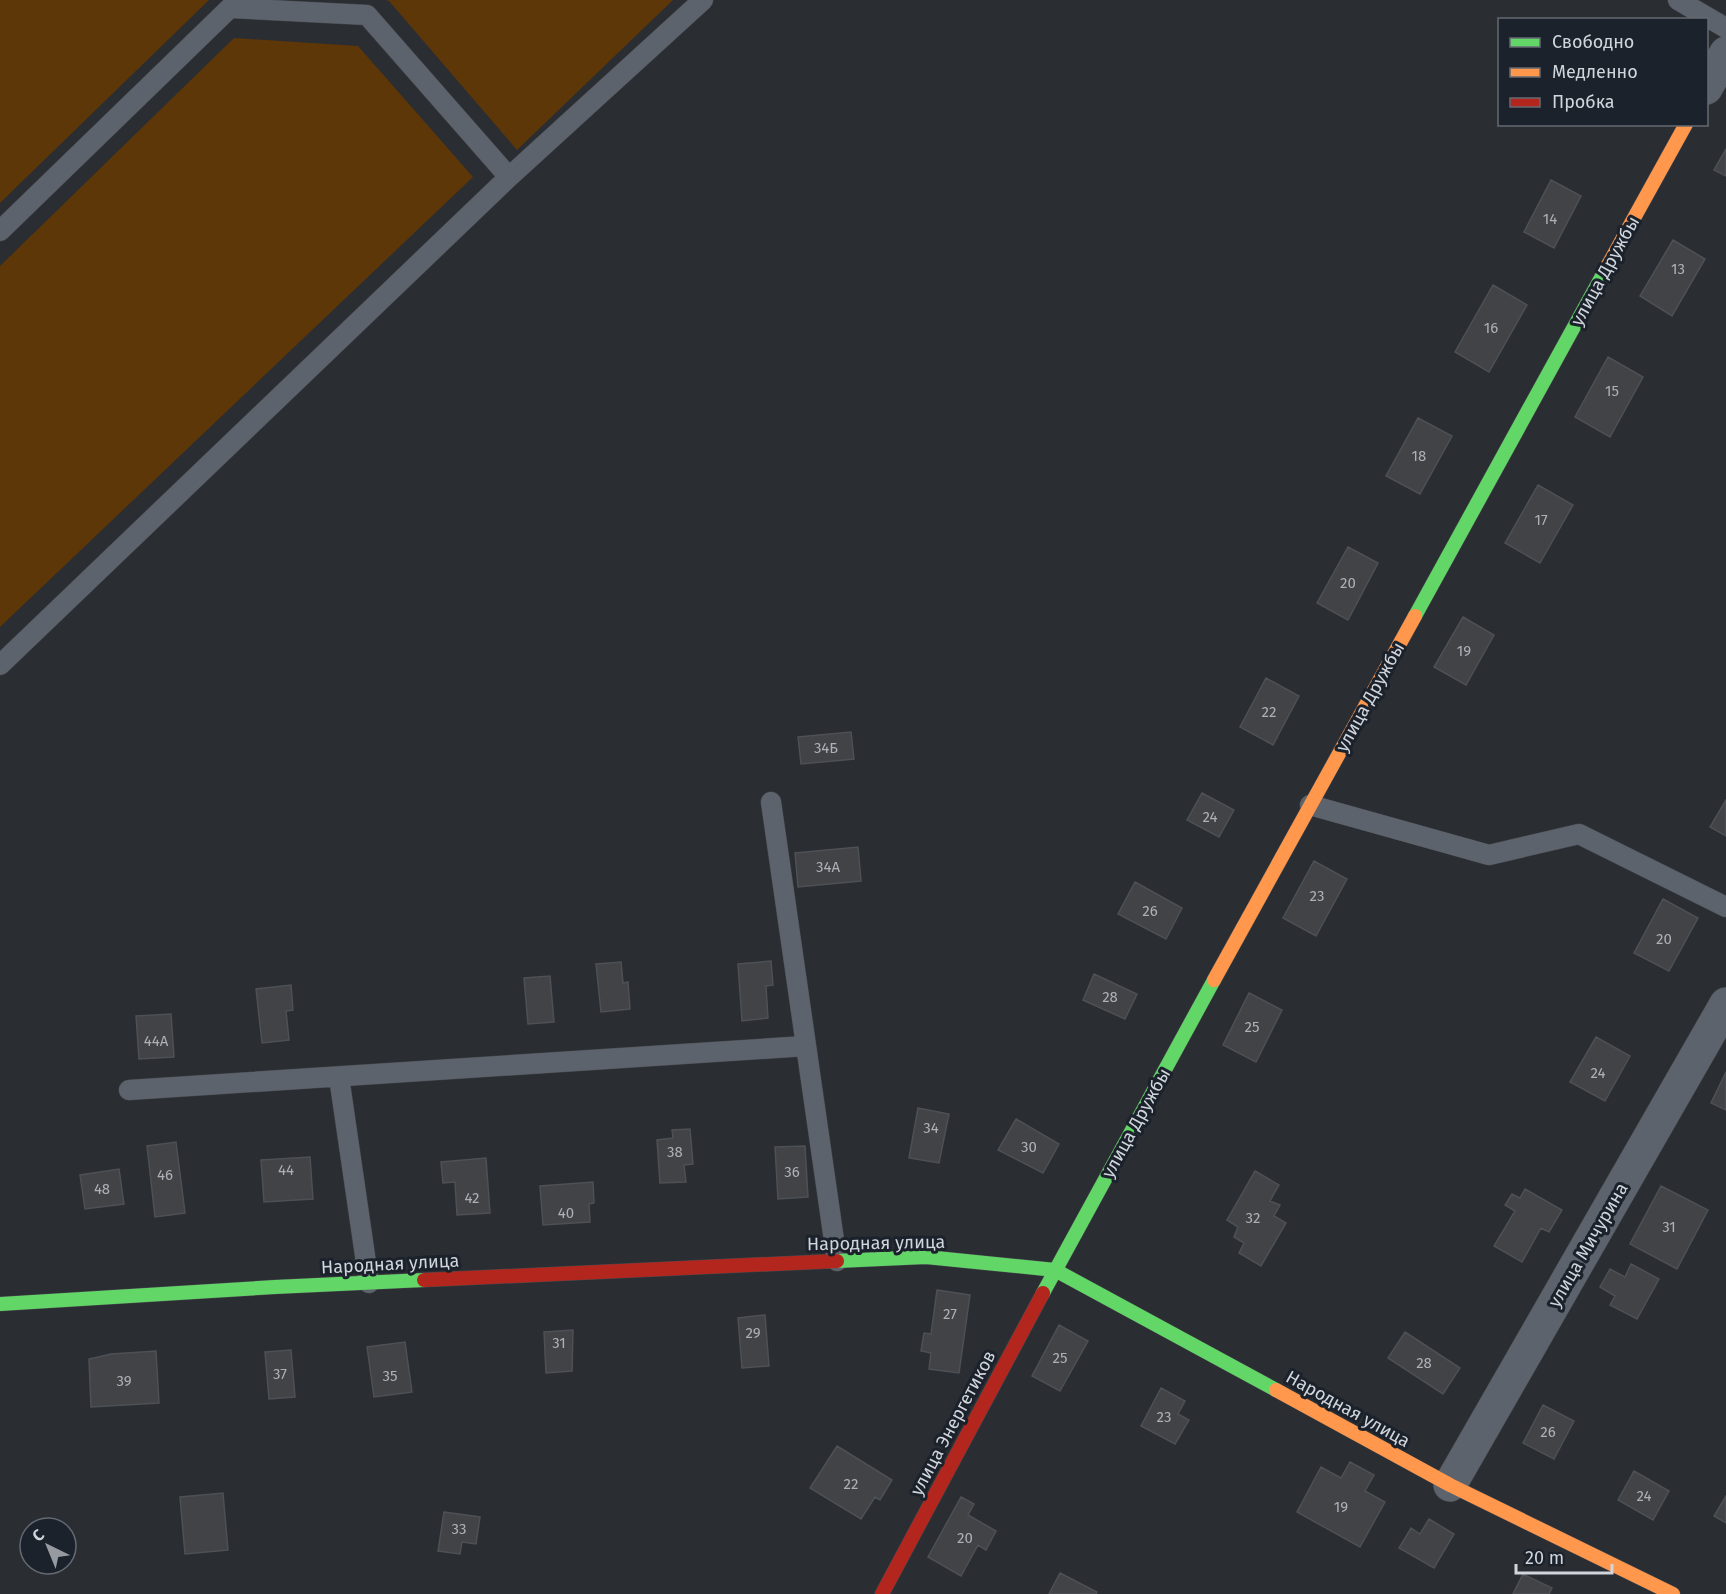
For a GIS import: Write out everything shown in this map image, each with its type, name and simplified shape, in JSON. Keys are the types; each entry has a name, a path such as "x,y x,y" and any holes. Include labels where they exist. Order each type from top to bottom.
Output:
{"street":[{"path":"1708,86 1726,52"},
{"name":"улица Дружбы","path":"1055,1270 1685,126"},
{"name":"улица Мичурина","path":"1450,1485 1726,1004"},
{"name":"Народная улица","path":"0,1304 369,1283 926,1257 1055,1270 1450,1485 1672,1594"},
{"name":"улица Энергетиков","path":"882,1594 1055,1270"}],"lane":[{"path":"0,665 509,177 703,0"},
{"path":"1678,0 1726,28"},
{"path":"0,231 234,4 367,15 509,177"},
{"path":"771,802 837,1261"},
{"path":"1311,806 1489,855 1580,834 1726,907"},
{"path":"129,1090 806,1046"},
{"path":"339,1077 369,1283"}],"shaded area":[{"path":"0,0 209,0 0,203"},
{"path":"385,0 673,0 517,150 389,1"},
{"path":"234,38 358,46 473,177 0,627 0,266"}],"building":[{"path":"1726,149 1726,176 1714,170"},
{"path":"1551,180 1581,196 1554,248 1524,232"},
{"path":"1673,240 1705,259 1672,316 1640,296"},
{"path":"1493,285 1527,305 1489,372 1455,352"},
{"path":"1608,357 1643,377 1610,437 1575,417"},
{"path":"1418,418 1452,436 1420,494 1386,476"},
{"path":"1538,485 1573,505 1540,563 1505,543"},
{"path":"1348,547 1378,563 1348,620 1317,603"},
{"path":"1463,617 1494,635 1466,685 1434,667"},
{"path":"1266,678 1299,696 1273,745 1240,727"},
{"path":"851,732 854,759 801,764 798,737"},
{"path":"1202,793 1234,810 1219,837 1187,820"},
{"path":"1726,800 1726,836 1710,827"},
{"path":"858,847 861,881 798,887 795,853"},
{"path":"1314,861 1347,879 1316,936 1283,918"},
{"path":"1135,882 1182,908 1166,939 1118,914"},
{"path":"1663,899 1698,918 1669,971 1634,953"},
{"path":"771,961 773,985 766,986 768,1018 742,1021 738,964"},
{"path":"621,962 623,983 628,982 630,1009 601,1012 596,964"},
{"path":"1094,974 1137,994 1125,1019 1083,1000"},
{"path":"550,976 554,1022 528,1024 524,978"},
{"path":"291,985 293,1010 286,1011 289,1040 262,1043 256,989"},
{"path":"1249,993 1282,1010 1256,1062 1223,1045"},
{"path":"171,1014 174,1057 139,1059 136,1016"},
{"path":"1596,1037 1630,1056 1605,1101 1570,1082"},
{"path":"1726,1072 1726,1110 1711,1103"},
{"path":"918,1108 949,1114 939,1163 909,1158"},
{"path":"1016,1119 1059,1144 1043,1173 998,1150"},
{"path":"690,1129 693,1164 684,1165 686,1182 660,1183 657,1140 673,1138 672,1130"},
{"path":"176,1142 185,1213 155,1217 147,1146"},
{"path":"805,1146 808,1197 778,1199 775,1147"},
{"path":"310,1157 313,1199 264,1202 261,1160"},
{"path":"486,1158 490,1213 457,1215 455,1182 443,1183 441,1162"},
{"path":"119,1169 124,1204 85,1209 80,1175"},
{"path":"1255,1171 1279,1185 1270,1201 1280,1205 1274,1216 1286,1223 1261,1266 1239,1253 1244,1243 1234,1237 1238,1227 1227,1220"},
{"path":"593,1182 594,1203 589,1204 590,1222 543,1225 540,1186"},
{"path":"1661,1186 1708,1210 1677,1269 1630,1244"},
{"path":"1525,1189 1562,1210 1549,1232 1541,1228 1522,1262 1494,1246 1515,1211 1505,1205 1512,1194 1520,1198"},
{"path":"1631,1264 1659,1279 1637,1319 1610,1305 1615,1296 1600,1287 1610,1269 1625,1277"},
{"path":"937,1290 970,1295 959,1373 929,1369 931,1353 921,1351 924,1333 931,1334"},
{"path":"765,1315 769,1366 742,1368 738,1318"},
{"path":"1059,1325 1088,1341 1060,1391 1032,1376"},
{"path":"573,1330 572,1371 546,1373 544,1332"},
{"path":"1405,1332 1460,1368 1443,1394 1388,1358"},
{"path":"405,1342 412,1392 374,1397 367,1347"},
{"path":"291,1350 295,1397 269,1399 265,1352"},
{"path":"156,1351 159,1403 91,1407 89,1359 111,1354"},
{"path":"1161,1388 1185,1401 1178,1414 1189,1420 1175,1444 1141,1426"},
{"path":"1543,1405 1574,1421 1554,1459 1523,1443"},
{"path":"837,1446 892,1480 880,1500 875,1497 861,1519 810,1488"},
{"path":"1350,1462 1374,1475 1365,1491 1385,1502 1360,1547 1297,1512 1321,1467 1341,1478"},
{"path":"1634,1471 1669,1491 1653,1520 1618,1500"},
{"path":"223,1493 228,1550 185,1554 180,1497"},
{"path":"1726,1496 1726,1523 1714,1516"},
{"path":"961,1497 974,1504 968,1515 996,1531 986,1550 978,1545 961,1576 928,1557"},
{"path":"444,1512 480,1517 476,1544 462,1542 460,1554 438,1551"},
{"path":"1429,1519 1454,1534 1434,1568 1399,1548 1411,1528 1420,1534"},
{"path":"1060,1573 1097,1592 1096,1594 1049,1594"},
{"path":"1523,1574 1552,1588 1549,1594 1513,1594"}],"traffic: fast":[{"path":"1415,616 1608,265"},
{"path":"1043,1293 1214,980"},
{"path":"837,1261 926,1257 1055,1270 1276,1390"},
{"path":"0,1304 424,1280"}],"traffic: slow":[{"path":"1608,265 1685,126"},
{"path":"1214,980 1415,616"},
{"path":"1276,1390 1450,1485 1673,1594"}],"traffic: jam":[{"path":"424,1280 837,1261"},
{"path":"882,1594 1043,1293"}]}
